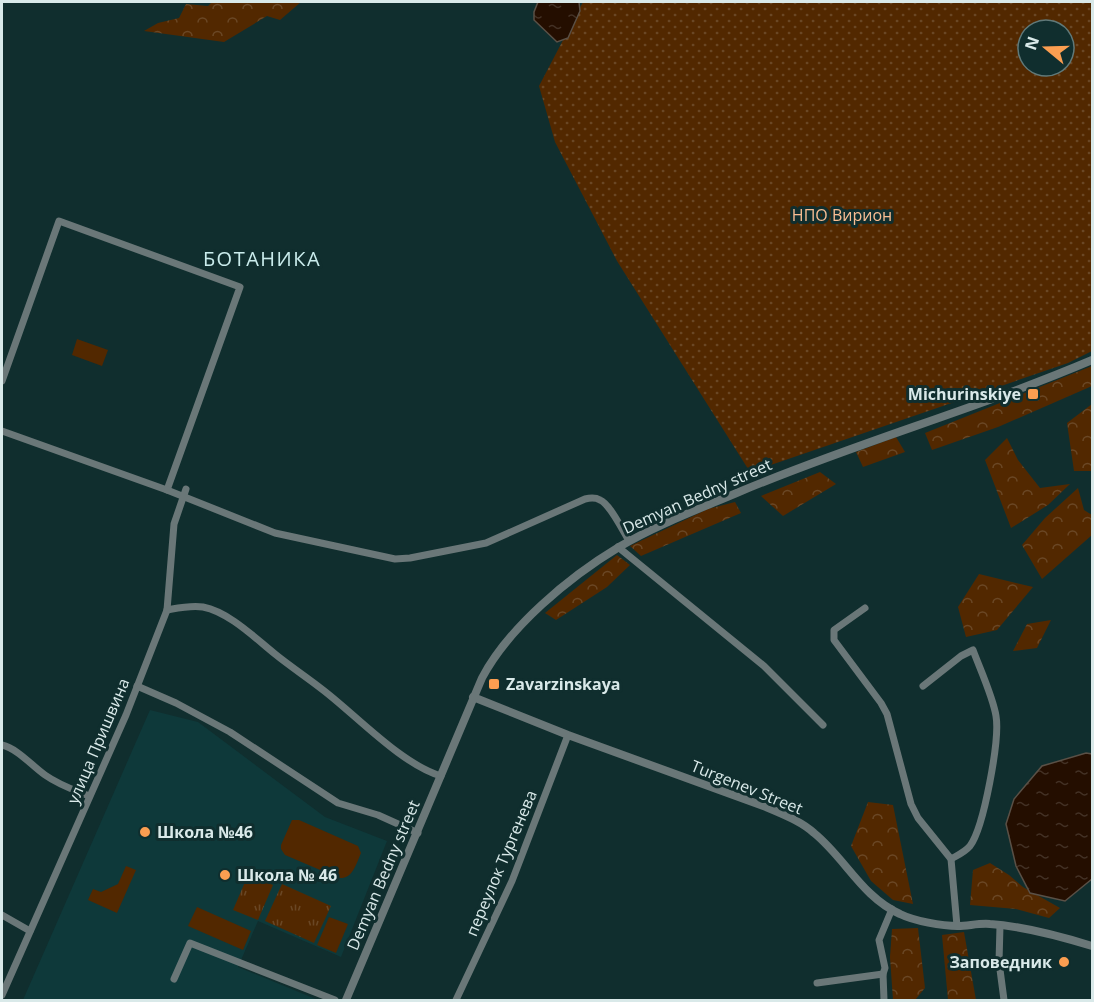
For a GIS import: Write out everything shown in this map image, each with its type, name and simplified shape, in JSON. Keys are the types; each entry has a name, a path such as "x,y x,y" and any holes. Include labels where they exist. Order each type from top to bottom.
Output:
{"street":[{"path":"2,381 59,221 240,286 167,490"},
{"name":"Demyan Bedny street","path":"346,1000 474,697 497,652 521,625 573,580 629,542 721,500 800,468 1044,380 1092,360"},
{"path":"2,431 167,490 184,493 275,533 395,559 486,543 591,498 601,500 607,506 629,542"},
{"name":"улица Пришвина","path":"2,995 136,686 166,610 174,524 184,493"},
{"path":"618,548 764,666 823,725"},
{"path":"166,610 204,607 230,619 321,688 409,761 429,773 441,776"},
{"path":"864,608 834,630 834,640 887,714 911,804 918,818 951,859 957,926"},
{"path":"923,686 961,656 973,650 996,715 997,733 992,765 976,836 969,848 951,859"},
{"path":"136,686 176,703 230,732 338,803 378,815 418,833"},
{"name":"Turgenev Street","path":"474,697 568,735 766,807 797,821 814,832 853,878 877,900 900,915 957,926 989,924 1069,939 1092,946"},
{"name":"переулок Тургенева","path":"456,1000 512,881 568,735"},
{"path":"2,745 10,747 47,777 89,796"},
{"path":"884,1000 883,974 885,968 879,940 892,909"},
{"path":"2,915 30,930"},
{"path":"1000,926 999,962 1004,1000"},
{"path":"174,979 190,943 335,1000"},
{"path":"817,983 883,974"}],"shaded area":[{"name":"Школа № 46","path":"150,710 198,722 325,817 387,841 341,957 258,921 238,967 318,1000 23,1000"}],"green space":[{"path":"212,2 301,2 280,20 267,16 224,42 144,31 158,23 179,18 186,4 208,6"},
{"name":"НПО Вирион","path":"583,2 1092,2 1092,351 1068,363 750,472 617,261 555,142 539,86"},
{"path":"77,339 108,350 102,366 72,355"},
{"path":"1092,366 1092,386 998,427 932,450 925,433"},
{"path":"1092,404 1092,471 1074,471 1067,423"},
{"path":"896,437 905,452 863,467 856,452"},
{"path":"1007,438 1018,460 1040,488 1070,484 1048,505 1011,528 985,460"},
{"path":"820,472 836,484 783,516 761,496"},
{"path":"1078,488 1084,510 1092,515 1092,535 1042,579 1022,545 1045,518"},
{"path":"735,502 741,513 641,556 630,546 708,509"},
{"path":"617,555 630,565 607,587 556,620 545,613"},
{"path":"979,574 1033,587 997,630 966,637 958,607"},
{"path":"1051,620 1037,648 1013,651 1027,624"},
{"path":"868,802 893,805 913,904 893,900 871,881 851,846"},
{"path":"292,820 299,820 358,846 361,853 351,873 344,878 339,878 285,855 281,845"},
{"path":"990,863 1023,887 1060,908 1049,918 1016,909 970,905 973,870"},
{"path":"126,866 136,870 117,913 88,900 93,889 101,892 118,884"},
{"path":"248,875 273,885 258,920 233,910"},
{"path":"282,884 331,906 314,943 265,921"},
{"path":"197,907 251,931 243,950 188,926"},
{"path":"329,917 348,924 336,953 317,945"},
{"path":"918,928 925,988 915,1000 893,1000 890,957 892,929"},
{"path":"964,932 976,1000 948,1000 942,935"}],"water":[{"path":"538,2 579,2 580,11 568,38 557,42 534,20"},
{"path":"1086,753 1092,754 1092,879 1065,901 1030,893 1016,866 1006,824 1014,799 1042,766"}],"place":[{"name":"Michurinskiye","path":"1033,394"},
{"name":"Zavarzinskaya","path":"494,684"},
{"name":"Школа №46","path":"145,832"},
{"name":"Школа № 46","path":"225,875"},
{"name":"Заповедник","path":"1064,962"}],"district":[{"name":"БОТАНИКА","path":"262,259"}]}
